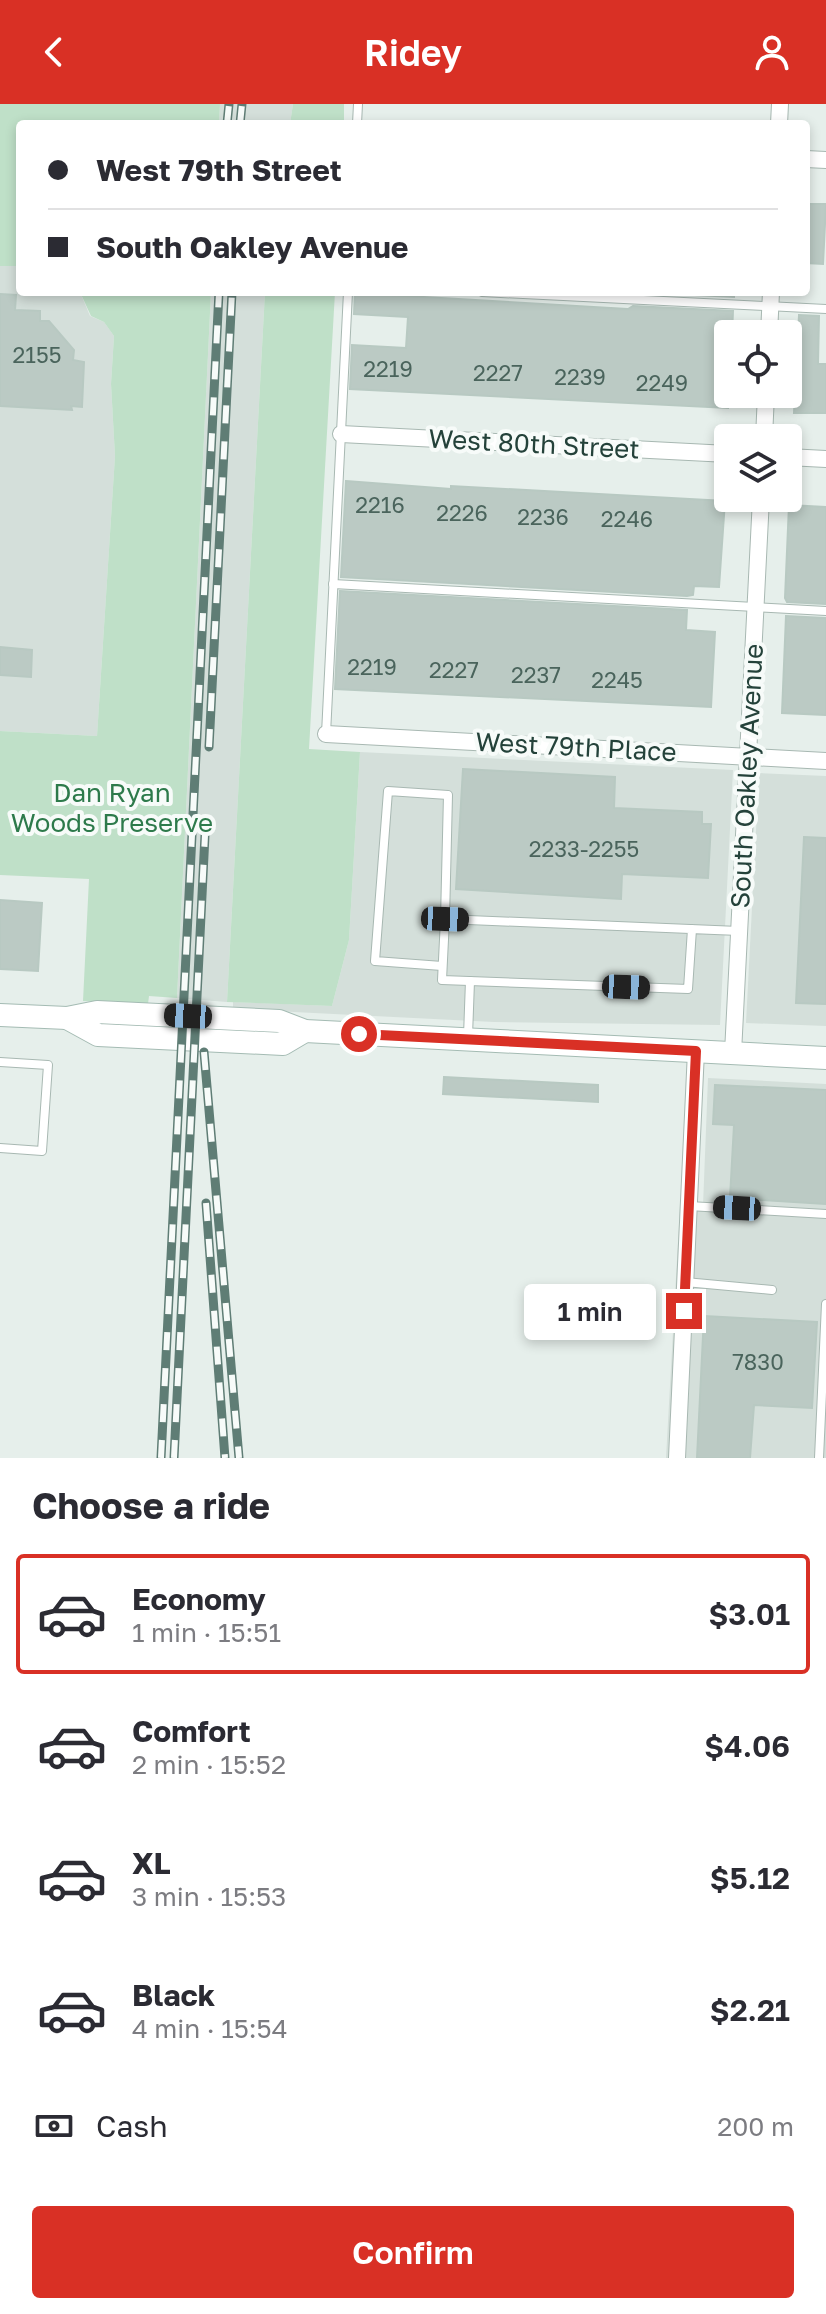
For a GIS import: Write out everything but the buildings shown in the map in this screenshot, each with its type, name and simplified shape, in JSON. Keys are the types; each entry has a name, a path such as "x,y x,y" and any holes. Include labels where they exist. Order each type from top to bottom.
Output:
{"main road":[{"path":"0,1015 67,1018 97,1012 279,1021 305,1031 826,1058"}],"street":[{"path":"769,320 770,299"},
{"name":"West 80th Street","path":"341,434 714,453"},
{"path":"802,458 826,459"},
{"name":"South Oakley Avenue","path":"733,1053 760,512"},
{"name":"West 79th Place","path":"326,734 826,761"},
{"path":"677,1458 696,1051"}],"lane":[{"path":"326,734 348,296"},
{"path":"647,296 770,299 826,309"},
{"path":"333,584 826,611"},
{"path":"442,966 375,961 388,791 448,795 442,980 688,989 692,929"},
{"path":"445,919 739,931"},
{"path":"467,1039 470,981"},
{"path":"0,1062 48,1065 42,1151 0,1148"},
{"path":"689,1206 826,1214"},
{"path":"685,1282 772,1290"},
{"path":"819,1458 826,1304"}],"shaded area":[{"path":"220,104 293,104 291,120 219,120"},
{"path":"0,266 16,266 16,296 82,296 90,316 104,322 114,336 111,384 115,456 97,736 0,731"},
{"path":"211,296 265,296 227,1002 177,998"},
{"path":"360,752 733,770 720,1025 494,1022 233,1009 233,1002 332,1006 349,940"},
{"path":"759,773 826,776 826,1026 746,1023"},
{"path":"708,1078 826,1084 826,1458 666,1458 680,1205 703,1206"}],"green space":[{"path":"0,104 220,104 219,120 16,120 16,266 0,266"},
{"path":"293,104 344,104 344,120 291,120"},
{"name":"Dan Ryan Woods Preserve","path":"82,296 211,296 177,998 149,996 148,1004 83,1001 89,879 0,875 0,731 97,736 115,456 111,384 114,336 104,322 91,316"},
{"path":"265,296 335,296 309,749 360,752 349,940 332,1006 227,1002"}],"railway":[{"path":"227,120 229,104"},
{"path":"240,120 242,104"},
{"path":"161,1458 219,296"},
{"path":"209,747 232,296"},
{"path":"174,1458 205,835"},
{"path":"204,1052 239,1458"},
{"path":"206,1203 225,1458"}],"route":[{"path":"359,1034 696,1051 684,1311"}]}
